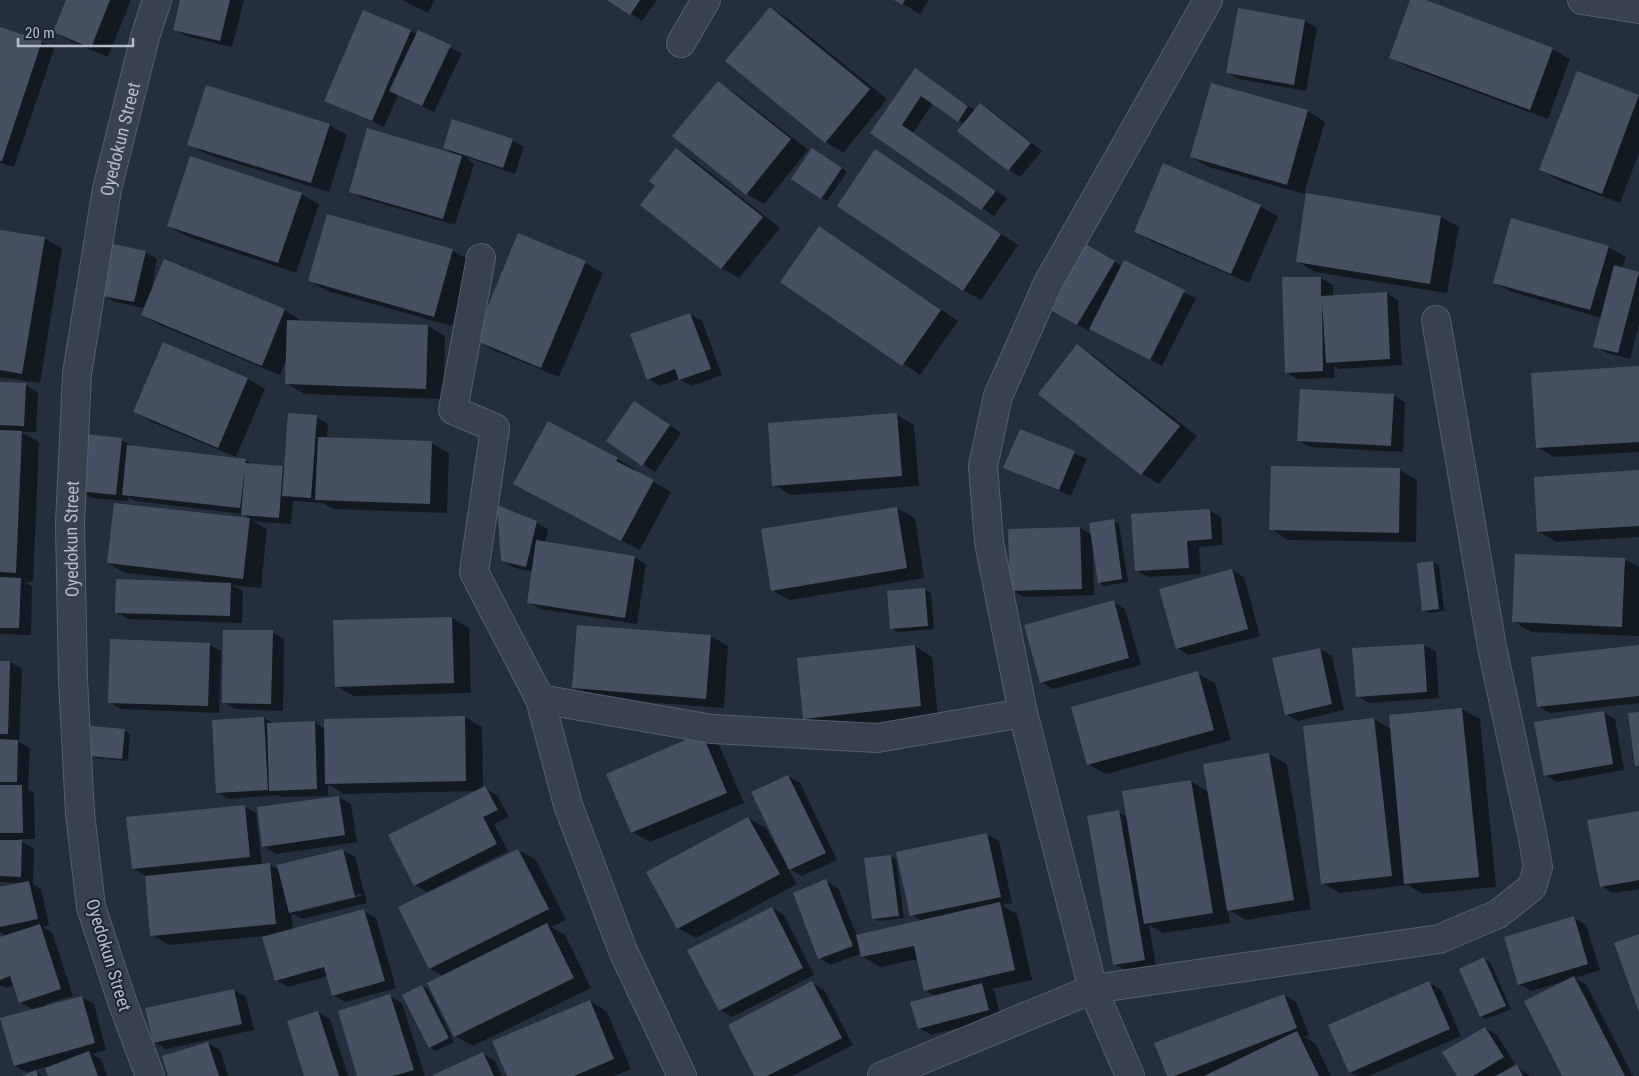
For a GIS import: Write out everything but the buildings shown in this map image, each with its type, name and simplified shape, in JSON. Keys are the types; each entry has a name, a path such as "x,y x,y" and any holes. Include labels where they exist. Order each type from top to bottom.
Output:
{"street":[{"name":"Oyedokun Street","path":"150,1076 90,907 80,813 73,680 70,524 77,374 104,209 145,37 158,0"},
{"path":"681,43 706,0"},
{"path":"1130,1076 1093,989 1023,713 989,542 983,466 998,396 1048,283 1208,0"},
{"path":"1582,0 1639,9"},
{"path":"481,258 453,410 495,428 474,572 540,699 568,805 619,942 682,1076"},
{"path":"882,1076 1093,989 1439,939 1498,914 1532,887 1538,867 1492,647 1436,320"},
{"path":"540,699 712,729 877,738 1023,713"}]}
